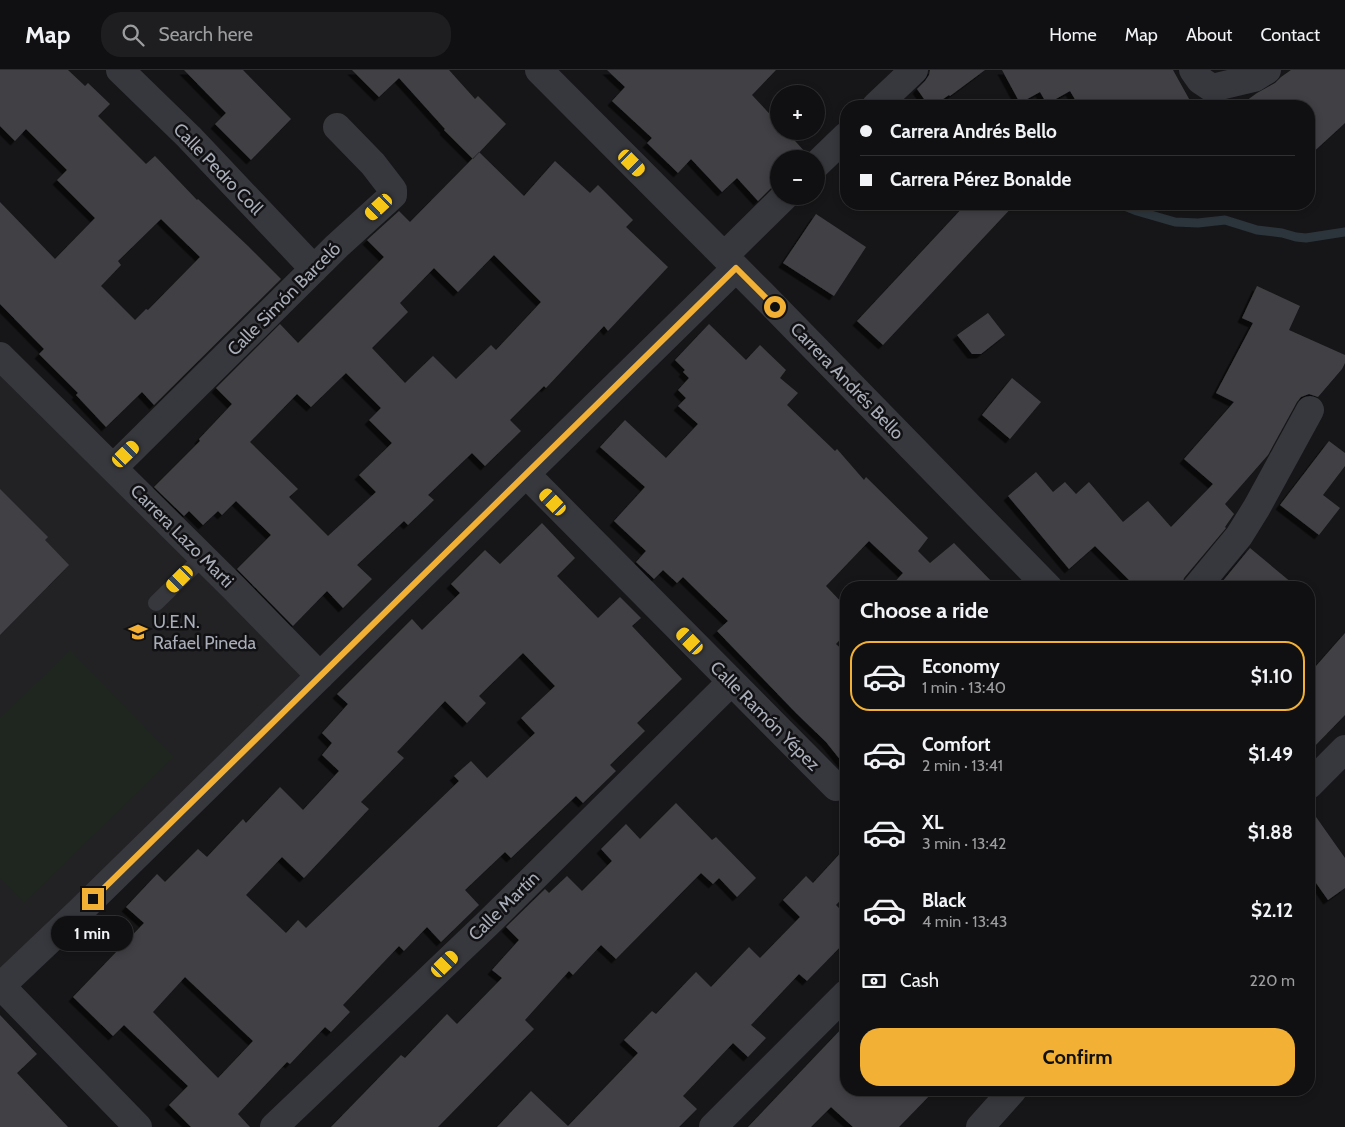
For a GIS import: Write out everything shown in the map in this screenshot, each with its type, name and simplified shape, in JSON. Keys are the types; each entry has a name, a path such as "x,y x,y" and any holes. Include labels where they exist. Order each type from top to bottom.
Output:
{"street":[{"name":"Calle Pedro Coll","path":"120,70 188,137 314,269"},
{"name":"Carrera Andrés Bello","path":"539,70 1042,581"},
{"path":"882,100 914,70"},
{"path":"1193,70 1200,80 1212,88 1254,78 1267,70"},
{"name":"Calle Simón Barceló","path":"113,468 314,269 393,194 393,190 373,164 337,127"},
{"path":"825,156 840,142"},
{"path":"138,1127 1,986 93,899 526,474 730,262 778,205"},
{"name":"Carrera Lazo Marti","path":"2,362 113,468 320,676"},
{"path":"1202,581 1238,536 1257,506 1310,410"},
{"name":"Calle Ramón Yépez","path":"526,474 836,787"},
{"name":"Calle Martín","path":"274,1127 494,917 731,682"},
{"path":"1315,779 1345,749"},
{"path":"713,1127 840,1000"},
{"path":"980,1127 1008,1096"}],"lane":[{"path":"156,603 203,557"}],"shaded area":[{"name":"U.E.N. Rafael Pineda","path":"0,369 320,676 0,985"},
{"path":"70,650 174,757 24,903 0,878 0,718"}],"building":[{"path":"0,70 68,70 85,86 88,83 110,104 98,116 146,164 155,156 197,200 281,279 154,405 142,392 106,427 76,395 78,393 39,354 44,349 0,304 0,202 55,259 95,218 57,180 67,170 26,129 15,141 0,126","holes":["161,219 200,257 148,310 146,309 135,320 101,286 121,265 118,261"]},
{"path":"184,70 243,70 291,119 251,160 215,124 226,113"},
{"path":"352,70 449,70 475,99 478,96 506,124 473,159 444,130 399,78 379,97"},
{"path":"607,70 776,70 752,95 770,114 770,140 794,140 803,150 770,150 770,189 758,201 737,178 722,192 691,159 678,173 647,143 652,138 612,101 625,87"},
{"path":"930,70 985,70 942,100 925,100 917,89 929,75"},
{"path":"1002,70 1173,70 1190,100 1075,100 1070,91 1054,100 1045,100 1040,92 1025,100 1018,100"},
{"path":"1291,70 1345,70 1345,123 1315,150 1315,100 1247,100 1275,83"},
{"path":"479,152 524,196 555,161 590,193 598,185 633,220 626,227 668,267 608,331 604,326 546,388 544,386 510,420 521,431 485,466 472,453 428,495 434,500 408,525 404,521 357,565 372,579 343,608 327,591 293,626 237,569 271,535 236,501 222,515 218,511 203,525 189,511 184,516 154,487 200,441 199,439 232,404 216,388 280,324 298,343 384,257 367,240 399,211 410,222","holes":["494,255 541,302 496,350 491,345 456,379 433,356 405,383 372,348 408,312 400,303 434,268 458,292","346,373 381,408 369,420 392,443 359,475 376,492 328,536 289,497 298,489 250,442 297,394 311,407"]},
{"path":"960,210 1009,210 883,345 857,321"},
{"path":"816,214 866,247 834,296 783,263"},
{"path":"1257,286 1300,306 1289,330 1345,355 1345,363 1318,397 1309,394 1301,397 1297,402 1268,455 1225,504 1234,514 1226,528 1183,581 1130,581 1095,546 1069,569 1008,496 1036,472 1053,492 1065,482 1076,494 1089,482 1123,522 1148,501 1171,527 1213,484 1184,459 1234,402 1216,393 1253,323 1242,318"},
{"path":"988,313 1005,335 981,354 972,354 957,335"},
{"path":"709,324 746,360 760,345 786,370 780,378 798,393 787,405 835,451 837,449 864,480 866,477 928,538 918,551 930,563 954,543 991,581 896,581 903,573 869,541 826,586 840,601 840,640 836,644 840,648 840,760 826,742 717,631 728,621 683,577 677,583 663,570 654,579 636,562 646,551 614,521 645,487 600,447 625,420 666,458 698,424 678,406 686,398 678,390 689,378 683,372 685,370 675,360"},
{"path":"1012,378 1041,402 1010,439 982,415"},
{"path":"1329,441 1345,453 1345,466 1323,495 1340,508 1319,535 1280,505"},
{"path":"0,489 48,537 45,540 69,565 0,635"},
{"path":"542,523 575,558 557,576 598,618 620,597 641,618 632,626 682,679 637,723 645,731 610,765 616,771 583,803 576,796 511,858 505,852 465,890 479,905 441,942 427,927 404,951 399,946 343,1005 350,1012 331,1032 325,1027 290,1064 287,1062 238,1114 250,1127 191,1127 169,1105 188,1086 124,1025 113,1036 73,997 144,923 126,907 157,874 165,882 198,849 207,857 243,819 246,823 280,787 303,810 339,771 322,755 332,743 322,733 348,704 337,694 412,619 422,630 460,593 451,584 485,550 500,564","holes":["523,653 555,686 521,718 535,733 487,778 471,761 454,776 459,781 306,928 298,920 286,933 246,895 282,857 304,878 369,809 361,802 404,758 397,752 445,701 467,723 486,703 479,696","185,977 253,1041 218,1078 153,1012"]},
{"path":"1250,548 1290,581 1223,581"},
{"path":"1345,633 1345,715 1315,746 1315,667"},
{"path":"676,803 712,840 716,837 756,878 737,897 719,878 713,884 701,873 616,959 601,945 573,975 569,971 525,1020 534,1029 438,1127 331,1127 401,1055 405,1058 447,1014 457,1024 502,978 492,970 519,940 506,927 545,889 549,893 567,876 582,891 612,861 601,849 626,824 640,839"},
{"path":"1315,816 1345,858 1345,888 1328,900 1315,882"},
{"path":"840,854 840,901 836,905 840,909 840,947 807,981 799,974 751,1025 766,1038 748,1057 733,1043 683,1096 697,1109 679,1127 497,1127 531,1091 568,1126 638,1053 624,1040 652,1011 656,1014 696,972 711,987 749,947 760,958 800,917 783,900 806,876 813,883"},
{"path":"0,1015 37,1054 17,1073 68,1127 0,1127"},
{"path":"840,1030 840,1096 929,1096 899,1127 853,1127 831,1107 811,1127 748,1127"}],"waterway":[{"path":"1135,210 1175,222 1198,223 1225,220 1257,230 1296,237 1306,238 1345,232"}],"place":[{"name":"U.E.N. Rafael Pineda","path":"138,632"}],"route":[{"path":"93,899 736,268 775,307"}]}
